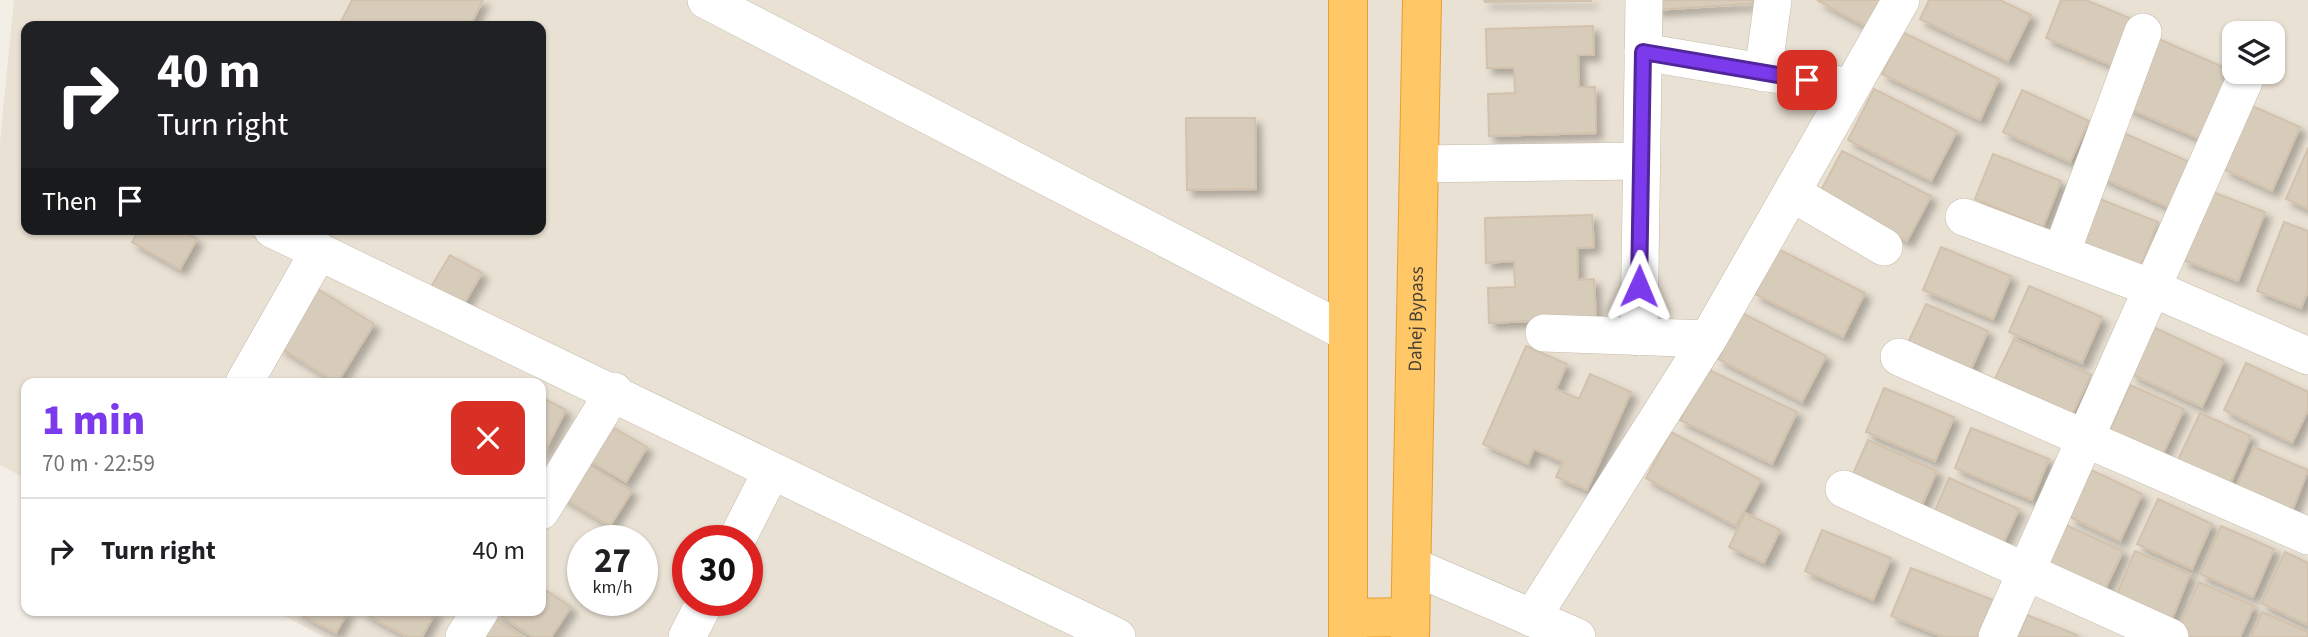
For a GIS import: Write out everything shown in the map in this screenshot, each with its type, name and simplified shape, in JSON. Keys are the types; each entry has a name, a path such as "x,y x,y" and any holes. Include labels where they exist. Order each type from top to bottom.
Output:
{"highway":[{"path":"1348,0 1348,627 1410,627"},
{"name":"Dahej Bypass","path":"1410,627 1422,0"}],"street":[{"path":"706,0 1348,333"},
{"path":"1639,337 1644,0"},
{"path":"1763,73 1773,0"},
{"path":"1532,618 1709,339 1901,0"},
{"path":"2061,254 2143,32"},
{"path":"1643,52 1851,87"},
{"path":"1997,637 2243,84"},
{"path":"1419,164 1642,161"},
{"path":"1792,193 1884,247"},
{"path":"1964,217 2305,348"},
{"path":"285,235 614,391 771,472 1117,637"},
{"path":"247,378 318,251"},
{"path":"1544,333 1709,339"},
{"path":"1899,357 2308,536"},
{"path":"546,503 614,391"},
{"path":"744,525 771,472"},
{"path":"1844,489 2170,637"},
{"path":"1412,566 1577,637"},
{"path":"464,637 477,616"},
{"path":"687,637 698,616"}],"shaded area":[{"path":"14,0 2308,0 2308,637 324,637 284,616 546,616 546,378 21,378 21,476 0,465 0,142"}],"building":[{"path":"352,0 483,0 472,21 342,21"},
{"path":"1484,0 1591,0 1591,1 1485,2"},
{"path":"1655,0 1763,0 1763,3 1656,10"},
{"path":"1817,0 1891,0 1874,31"},
{"path":"1929,0 2000,0 2031,15 2008,61 1920,19"},
{"path":"2061,0 2086,0 2132,19 2113,66 2046,38"},
{"path":"1593,26 1594,55 1578,55 1579,87 1595,87 1596,133 1489,136 1488,94 1515,93 1514,68 1487,68 1486,29"},
{"path":"1902,32 1999,79 1980,120 1882,74"},
{"path":"2154,37 2222,67 2224,84 2200,139 2125,107"},
{"path":"1874,89 1957,131 1931,181 1848,140"},
{"path":"2022,90 2089,121 2070,162 2003,132"},
{"path":"2252,106 2300,127 2272,191 2224,169"},
{"path":"1186,118 1255,118 1256,189 1187,190"},
{"path":"2121,132 2201,167 2181,213 2100,177"},
{"path":"2308,148 2308,209 2286,199"},
{"path":"1842,151 1931,196 1907,241 1818,196"},
{"path":"1993,154 2061,181 2043,227 1975,199"},
{"path":"2210,191 2265,212 2238,281 2183,260"},
{"path":"2092,196 2158,222 2140,268 2073,241"},
{"path":"1592,215 1594,247 1577,248 1578,280 1594,279 1596,318 1489,323 1488,288 1515,287 1514,261 1486,263 1485,218"},
{"path":"2284,222 2308,231 2308,291 2301,308 2257,291"},
{"path":"136,235 190,235 197,239 180,269 132,242"},
{"path":"1941,247 2011,276 1993,319 1923,290"},
{"path":"1778,249 1865,293 1843,337 1755,294"},
{"path":"450,255 482,273 460,311 428,292"},
{"path":"2029,286 2102,317 2082,363 2009,332"},
{"path":"316,288 374,324 340,378 329,378 279,347"},
{"path":"1926,304 1988,331 1968,376 1905,349"},
{"path":"1742,313 1826,356 1802,402 1718,359"},
{"path":"2153,327 2224,360 2202,407 2131,374"},
{"path":"2014,339 2091,375 2069,421 1992,385"},
{"path":"1526,346 1567,364 1556,389 1579,399 1590,374 1631,392 1587,490 1556,477 1563,462 1534,449 1528,464 1483,444"},
{"path":"2246,363 2308,392 2308,410 2292,443 2224,410"},
{"path":"1705,368 1797,412 1772,464 1680,420"},
{"path":"2130,385 2184,409 2160,460 2107,437"},
{"path":"1884,388 1954,417 1935,461 1866,432"},
{"path":"546,400 566,410 546,448"},
{"path":"2200,413 2251,436 2230,484 2178,460"},
{"path":"603,422 647,447 626,482 582,457"},
{"path":"1971,428 2049,459 2032,500 1955,468"},
{"path":"1671,432 1761,480 1736,526 1646,478"},
{"path":"1868,440 1937,471 1917,516 1848,485"},
{"path":"2254,447 2308,470 2289,519 2233,495"},
{"path":"576,457 632,491 611,525 554,492"},
{"path":"2091,470 2142,494 2120,541 2070,517"},
{"path":"1949,478 2019,509 1999,552 1930,522"},
{"path":"2158,499 2212,524 2192,569 2137,544"},
{"path":"1745,513 1780,530 1764,563 1729,547"},
{"path":"2066,525 2123,551 2101,598 2044,571"},
{"path":"2221,526 2274,549 2253,597 2200,574"},
{"path":"1822,530 1891,558 1873,600 1805,571"},
{"path":"2135,551 2190,574 2170,624 2114,601"},
{"path":"2285,552 2308,563 2308,625 2261,603"},
{"path":"1911,568 1993,600 1978,637 1943,637 1891,616"},
{"path":"2199,582 2254,606 2240,637 2189,637 2177,631"},
{"path":"546,590 567,604 567,613 551,637 533,637 502,616 546,616"},
{"path":"2262,612 2308,632 2308,637 2251,637"},
{"path":"2027,615 2077,635 2018,637"},
{"path":"304,616 345,616 336,633"},
{"path":"369,616 433,616 422,637 407,637"},
{"path":"490,616 524,637 475,637"}],"route":[{"path":"1639,286 1643,52 1807,80"}]}
